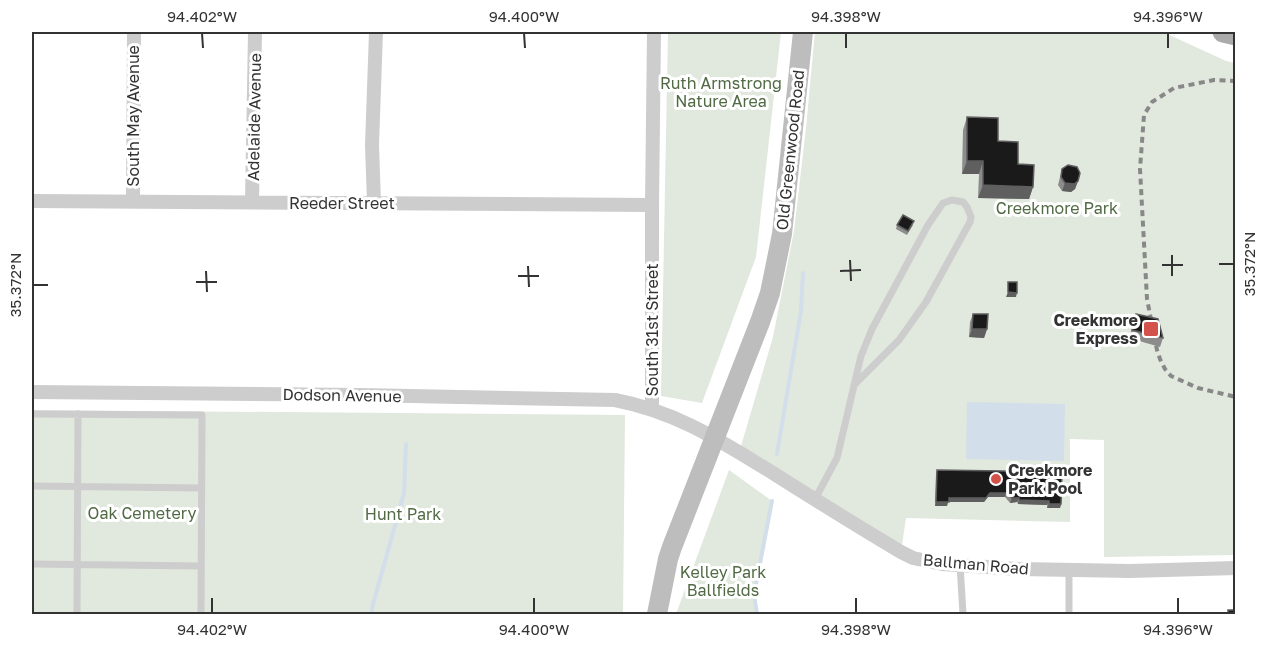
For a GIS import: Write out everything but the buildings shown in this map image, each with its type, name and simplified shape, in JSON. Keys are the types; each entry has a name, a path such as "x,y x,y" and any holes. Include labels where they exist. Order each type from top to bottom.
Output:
{"main road":[{"name":"Old Greenwood Road","path":"714,437 760,322 777,264 803,32"},
{"path":"1223,32 1236,35"},
{"path":"657,615 672,547 714,437"}],"street":[{"name":"South May Avenue","path":"133,201 134,32"},
{"name":"Adelaide Avenue","path":"252,202 255,32"},
{"path":"374,203 372,145 376,32"},
{"name":"South 31st Street","path":"654,32 652,409 673,416 714,437"},
{"name":"Reeder Street","path":"32,201 652,205"},
{"name":"Dodson Avenue","path":"32,392 599,399 637,404 652,409"},
{"name":"Ballman Road","path":"714,437 913,558 942,564 1019,569 1130,572 1236,568"}],"lane":[{"path":"815,499 837,458 854,385 861,356 873,329 927,225 943,203 952,200 963,202 970,211 970,222 926,302 899,340 854,385"},
{"path":"32,414 202,415 201,615"},
{"path":"77,615 78,414"},
{"path":"32,486 201,488"},
{"path":"32,564 201,566"},
{"path":"960,565 963,615"},
{"path":"1069,570 1069,615"}],"green space":[{"name":"Ruth Armstrong Nature Area","path":"668,32 781,32 756,257 702,403 661,396"},
{"name":"Creekmore Park","path":"815,32 1163,32 1235,63 1235,555 1104,557 1104,440 1070,439 1070,522 906,518 902,545 739,453 773,337 794,231"},
{"path":"32,410 625,415 623,614 32,614"},
{"name":"Kelley Park Ballfields","path":"729,470 772,501 754,595 757,614 676,614"}],"shaded area":[{"path":"967,402 1065,404 1064,461 966,459"}],"waterway":[{"path":"777,454 801,311 803,273"},
{"path":"372,614 404,493 406,444"},
{"path":"757,614 754,595 772,501"}],"railway":[{"path":"1236,81 1214,80 1174,88 1152,102 1144,115 1140,169 1147,299 1160,359 1171,376 1198,388 1236,397"}],"place":[{"name":"Creekmore Express","path":"1151,329"},
{"name":"Creekmore Park Pool","path":"996,479"}],"park label":[{"name":"Oak Cemetery","path":"142,513"},
{"name":"Hunt Park","path":"403,514"}]}
